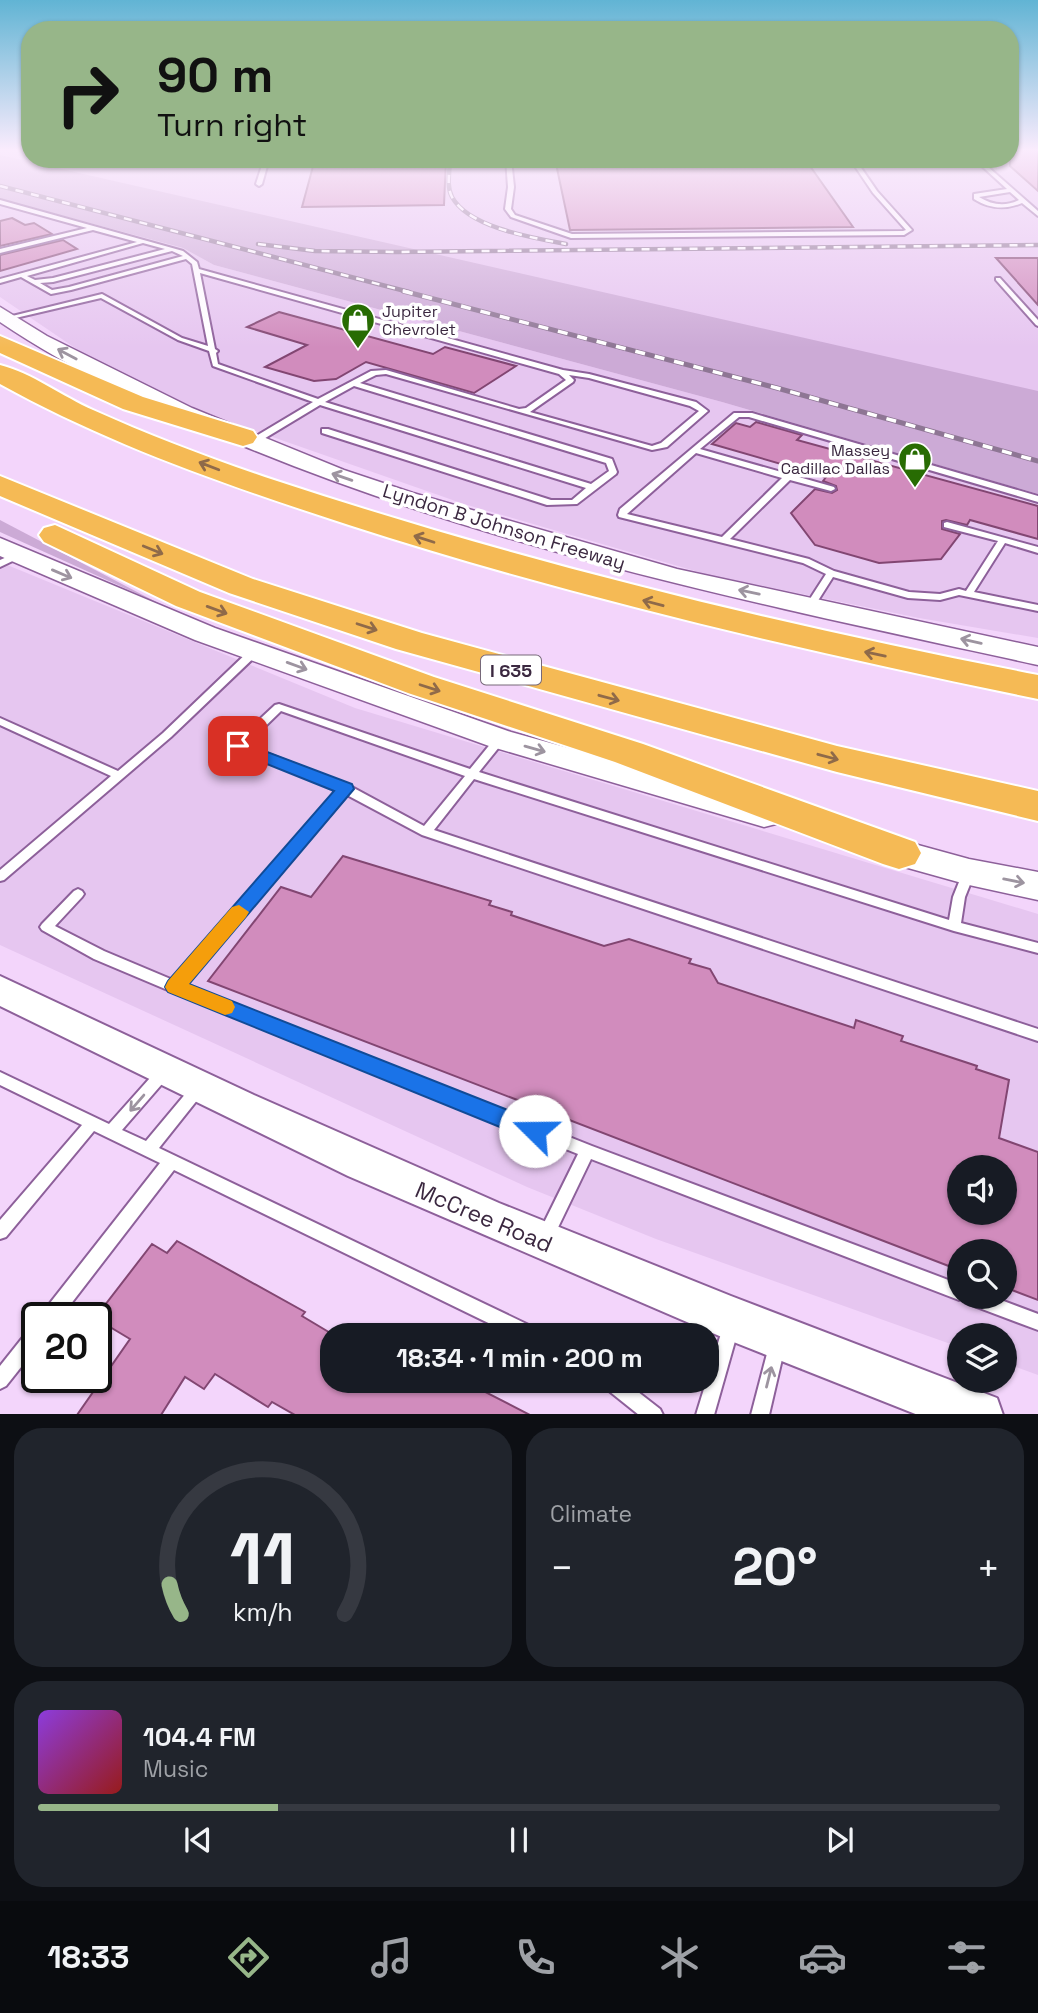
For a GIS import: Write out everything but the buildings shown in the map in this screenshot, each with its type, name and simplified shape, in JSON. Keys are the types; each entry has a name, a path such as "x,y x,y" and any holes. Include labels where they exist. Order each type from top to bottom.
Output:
{"highway":[{"path":"2,325 133,403 249,439"},
{"name":"Lyndon B Johnson Freeway","path":"0,373 136,437 251,482 489,560 662,606 1038,687"},
{"name":"I 635","path":"0,485 241,586 409,641 837,759 1038,806"},
{"path":"0,508 188,599 421,685 629,753 899,853"}],"main road":[{"name":"Lyndon B Johnson Freeway","path":"249,439 335,475 506,530 672,576 1038,656"},
{"path":"6,555 255,652 500,739 899,853 969,872 1038,886"}],"street":[{"name":"McCree Road","path":"0,990 180,1082 543,1242 733,1321 977,1414"}],"lane":[{"path":"51,216 171,249 195,263 215,351 215,365 319,402 592,487"},
{"path":"513,216 571,236 904,233 909,230 896,216"},
{"path":"0,251 94,228"},
{"path":"0,281 145,242"},
{"path":"34,282 171,249"},
{"path":"21,275 51,292 187,257"},
{"path":"196,270 562,372 589,376 693,404 704,411 664,444 652,448 386,372 374,373 249,439"},
{"path":"998,279 1038,324"},
{"path":"2,325 102,296 180,339 215,351"},
{"path":"519,411 528,410 570,380 562,372"},
{"path":"325,432 550,503 574,502 613,472 609,461 354,384"},
{"path":"1038,499 748,415 737,415 623,511 622,515 806,561 831,573 924,598 959,592 1038,608"},
{"path":"694,450 831,489"},
{"path":"723,541 788,477"},
{"path":"947,525 1038,550"},
{"path":"968,594 1003,540"},
{"path":"811,605 831,573"},
{"path":"0,877 120,776 255,652"},
{"path":"229,755 279,707 471,774 954,926 1038,948"},
{"path":"0,721 120,776"},
{"path":"426,832 500,739"},
{"path":"238,746 346,789 426,832 1038,1035"},
{"path":"175,987 346,789"},
{"path":"954,926 959,897 969,872"},
{"path":"78,894 46,927 175,987 587,1151 947,1287"},
{"path":"0,1077 506,1323"},
{"path":"111,1132 180,1082"},
{"path":"149,1149 180,1082"},
{"path":"0,1232 92,1123"},
{"path":"543,1242 587,1151"},
{"path":"61,1302 172,1160"},
{"path":"1004,1309 1038,1322"},
{"path":"705,1414 733,1321"},
{"path":"760,1414 779,1339"},
{"path":"0,1380 21,1353"},
{"path":"625,1393 652,1414"}],"shaded area":[{"path":"0,216 63,216 183,248 214,265 722,402 1038,494 1038,638 919,618 709,575 464,504 207,414 84,354 0,297"},
{"path":"63,216 268,216 1038,391 1038,494 722,402 214,265 183,248"},
{"path":"210,216 1038,216 1038,444"},
{"path":"0,520 160,604 0,532"},
{"path":"0,562 355,708 1038,914 1038,1375 1017,1367 1017,1323 947,1323 947,1343 656,1239 527,1187 0,945"}],"railway":[{"path":"116,216 409,292"},
{"path":"471,216 503,230 566,244"},
{"path":"258,244 315,251 397,252 1038,245"},
{"path":"403,291 777,388 1038,461"}],"slow traffic":[{"path":"225,1007 175,987 239,912"}],"place":[{"name":"Jupiter Chevrolet","path":"358,350"},
{"name":"Massey Cadillac Dallas","path":"915,489"}],"route":[{"path":"238,746 346,789 175,987 535,1131"}]}
